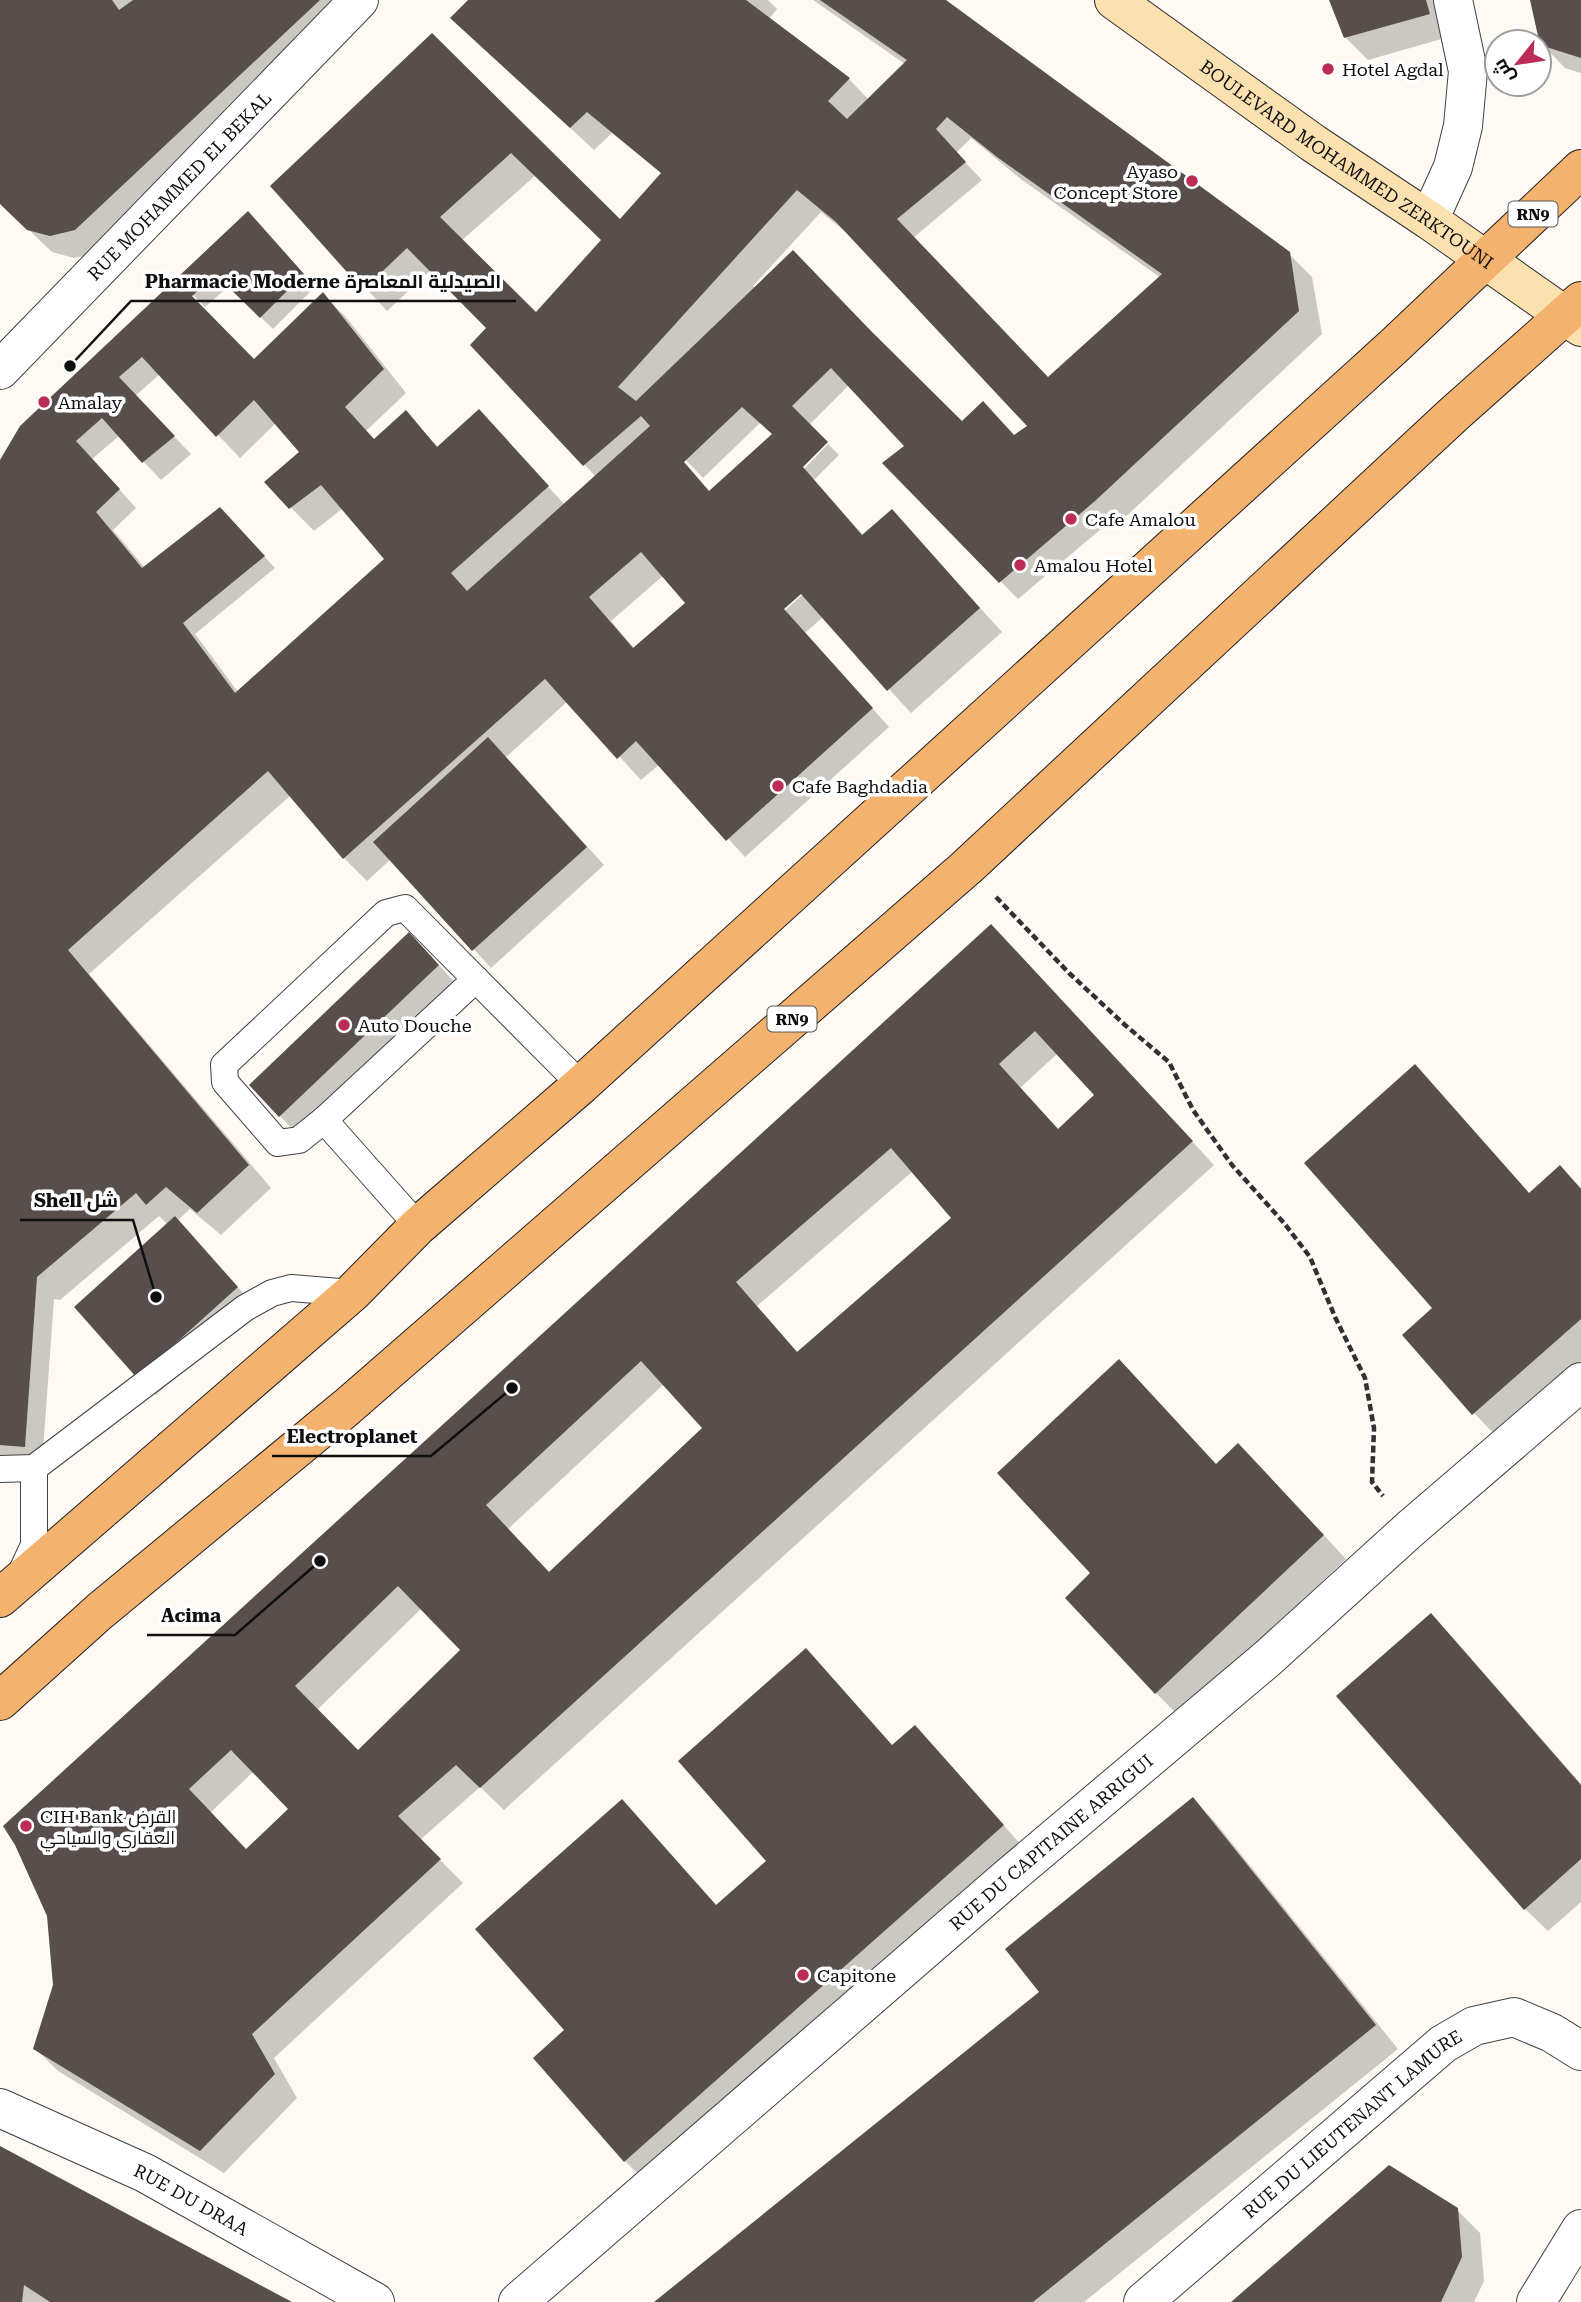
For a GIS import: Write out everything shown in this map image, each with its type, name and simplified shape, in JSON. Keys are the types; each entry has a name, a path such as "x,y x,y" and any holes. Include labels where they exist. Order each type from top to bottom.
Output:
{"main road":[{"name":"BOULEVARD MOHAMMED ZERKTOUNI","path":"1114,0 1313,143 1486,260 1575,315"},
{"name":"RN9","path":"5,1588 352,1293 418,1226 581,1085 1373,365 1581,169"},
{"name":"RN9","path":"9,1683 347,1407 967,867 1454,414 1575,315"}],"street":[{"name":"RUE MOHAMMED EL BEKAL","path":"0,370 359,0"},
{"path":"1429,220 1453,167 1463,126 1468,71 1453,0"},
{"name":"RUE DU CAPITAINE ARRIGUI","path":"518,2302 1004,1880 1268,1658 1410,1529 1581,1382"},
{"name":"RUE DU LIEUTENANT LAMURE","path":"1143,2302 1443,2044 1474,2026 1514,2017 1552,2033 1581,2051"},
{"name":"RUE DU DRAA","path":"0,2108 145,2173 375,2302"},
{"path":"1536,2302 1581,2229"}],"lane":[{"path":"476,979 299,1140 278,1143 225,1082 224,1065 386,913 405,908 476,979 581,1085"},
{"path":"324,1120 418,1226"},
{"path":"0,1469 34,1468 245,1308 263,1298 291,1288 352,1293"},
{"path":"5,1588 34,1545 34,1468"}],"path":[{"path":"967,867 1069,973 1169,1062 1193,1110 1232,1165 1284,1223 1310,1257 1365,1378 1374,1428 1373,1482 1410,1529"}],"building":[{"path":"0,0 112,0 119,10 133,0 320,0 75,230 50,236 27,230 0,204"},
{"path":"468,0 746,0 850,78 828,101 847,119 907,60 820,0 946,0 1290,252 1299,311 1095,501 999,583 882,463 904,446 831,368 792,406 828,442 803,467 862,535 892,509 980,608 887,691 801,594 784,609 873,708 726,841 636,741 617,759 545,679 343,859 268,771 68,950 249,1165 197,1213 166,1187 146,1205 136,1193 37,1277 25,1447 0,1445 0,460 20,426 248,211 304,274 260,318 216,275 192,296 254,359 323,292 384,369 345,407 374,439 406,410 437,447 479,409 549,486 451,573 467,591 650,426 641,416 583,466 470,345 486,328 407,248 363,290 270,186 432,33 620,219 661,173 587,112 570,128 450,18","holes":["947,117 997,157 1162,274 1048,377 897,219 966,162 936,129","511,153 601,240 536,312 440,217","797,190 836,222 1027,426 1014,435 983,401 962,421 793,250 636,401 618,387","142,357 216,437 254,400 299,452 264,482 289,509 321,485 384,559 235,693 183,623 265,556 220,507 142,568 96,512 120,489 76,441 102,418 142,463 175,436 119,377","742,407 772,434 709,491 684,462","641,552 685,603 633,648 589,597"]},
{"path":"1329,0 1426,0 1430,14 1344,38"},
{"path":"1530,0 1581,0 1581,58 1553,49 1553,28 1536,28"},
{"path":"488,737 587,847 472,951 373,842"},
{"path":"991,924 1193,1141 480,1788 456,1765 398,1816 441,1859 252,2034 275,2074 200,2151 33,2049 53,1985 47,1916 15,1845 3,1826","holes":["1035,1031 1094,1095 1058,1129 999,1064","891,1148 951,1218 797,1352 736,1282","641,1361 702,1428 549,1572 486,1505","398,1586 460,1650 358,1750 295,1686","231,1750 288,1809 246,1849 189,1789"]},
{"name":"Auto Douche","path":"409,932 439,965 279,1117 249,1085"},
{"path":"1415,1064 1529,1193 1560,1165 1581,1189 1581,1319 1472,1415 1402,1335 1432,1308 1304,1163"},
{"path":"175,1216 238,1287 137,1378 74,1307"},
{"path":"1119,1359 1216,1464 1238,1443 1324,1535 1155,1694 1065,1598 1090,1573 997,1473"},
{"path":"1431,1613 1581,1785 1581,1859 1524,1910 1336,1696"},
{"path":"806,1648 892,1745 915,1725 1004,1825 624,2162 533,2058 564,2030 475,1929 622,1799 716,1905 766,1861 678,1761"},
{"path":"1193,1797 1376,2025 1033,2302 654,2302 1039,1992 1005,1949"},
{"path":"0,2146 292,2302 50,2302 24,2285 22,2302 0,2302"},
{"path":"1389,2165 1458,2208 1462,2257 1441,2302 1231,2302"}],"place":[{"name":"Hotel Agdal","path":"1328,69"},
{"name":"Ayaso Concept Store","path":"1192,181"},
{"name":"Pharmacie Moderne الصيدلية المعاصرة","path":"70,366"},
{"name":"Amalay","path":"44,402"},
{"name":"Cafe Amalou","path":"1071,519"},
{"name":"Amalou Hotel","path":"1020,565"},
{"name":"Cafe Baghdadia","path":"778,786"},
{"name":"Auto Douche","path":"344,1025"},
{"name":"Shell شل","path":"156,1297"},
{"name":"Electroplanet","path":"512,1388"},
{"name":"Acima","path":"320,1561"},
{"name":"CIH Bank القرض العقاري والسياحي","path":"26,1826"},
{"name":"Capitone","path":"803,1975"}]}
